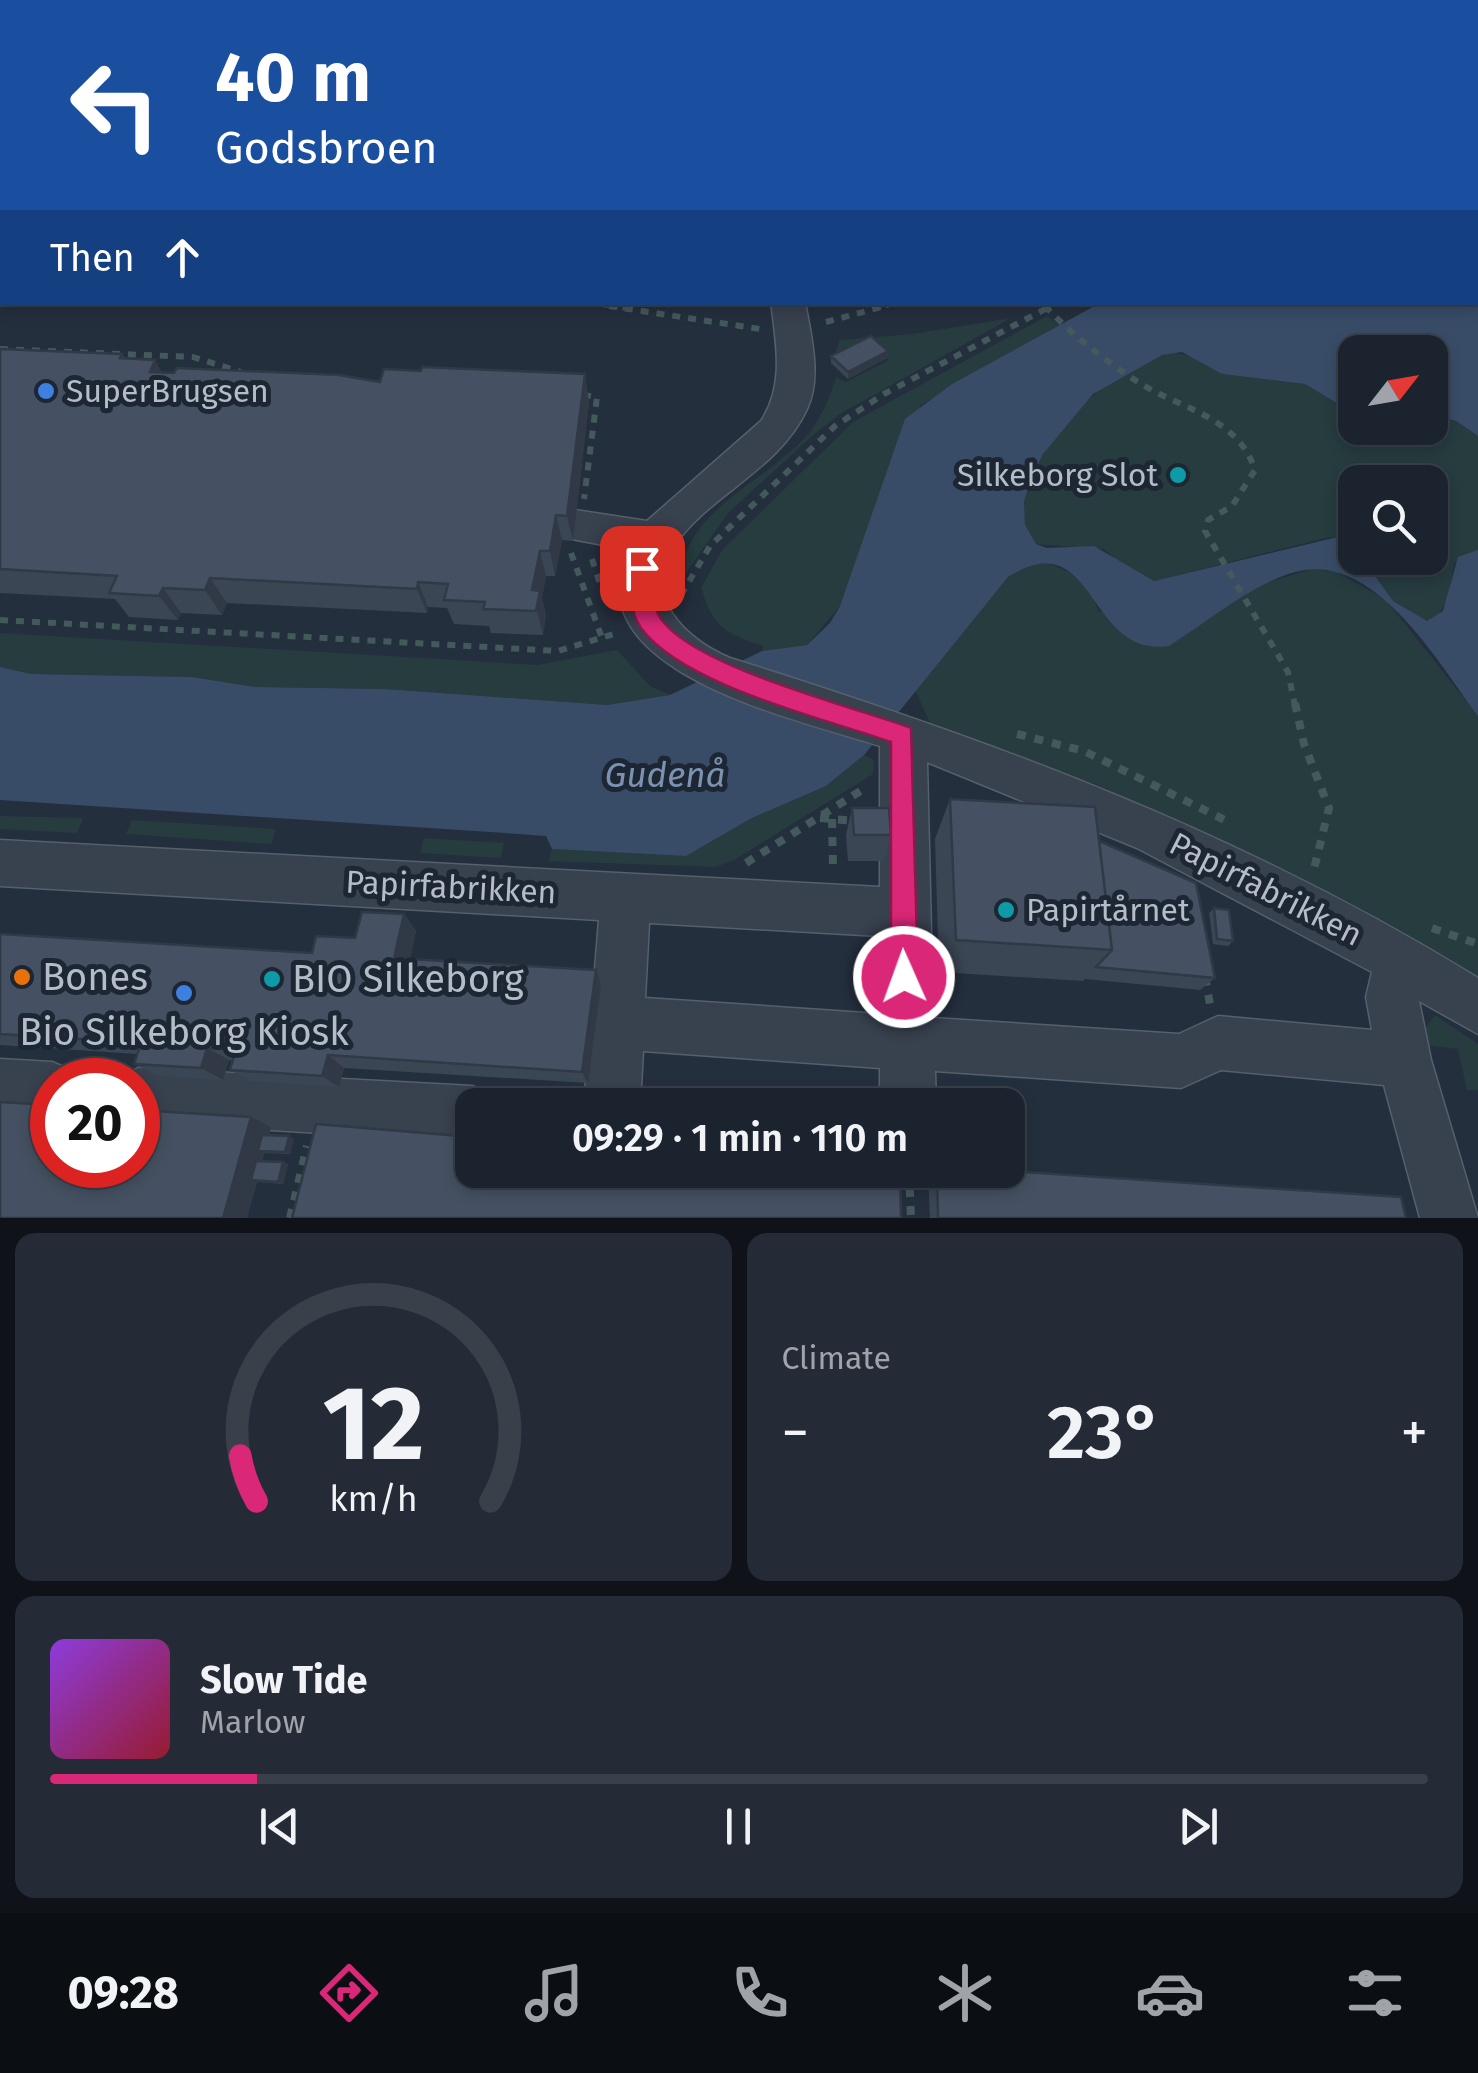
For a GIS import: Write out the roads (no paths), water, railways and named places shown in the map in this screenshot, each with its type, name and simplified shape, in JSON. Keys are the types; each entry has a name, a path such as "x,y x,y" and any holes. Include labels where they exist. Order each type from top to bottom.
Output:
{"street":[{"path":"574,531 654,538 770,437 792,405 790,316"},
{"name":"Papirfabrikken","path":"654,538 642,568 638,617 697,664 1040,782 1301,903 1478,1008"},
{"path":"903,735 902,913 908,1088"},
{"name":"Papirfabrikken","path":"0,863 902,913"},
{"path":"613,1088 626,896"},
{"name":"Papirfabrikken","path":"1401,959 1392,997 1404,1060 1449,1218"},
{"path":"616,1023 1182,1061 1218,1043 1404,1060"},
{"path":"0,1086 30,1088"},
{"path":"160,1096 455,1113"}],"water":[{"name":"Gudenå","path":"1096,305 1478,305 1478,436 1448,419 1448,335 1338,335 1338,404 1305,384 1222,374 1182,352 1162,355 1093,394 1043,454 1030,480 1024,502 1025,525 1036,544 1047,548 1094,546 1154,581 1338,537 1338,574 1318,569 1272,580 1169,646 1142,644 1121,633 1076,578 1059,566 1037,564 1008,577 864,755 826,786 752,818 686,856 552,849 546,836 0,800 0,667 31,674 192,677 255,687 385,689 607,705 670,695 762,651 807,645 830,623 840,606 905,419 952,384"},
{"name":"Gudenå","path":"1478,550 1478,716 1399,613 1374,591 1343,575 1374,575 1393,601 1427,621 1443,611 1458,557"}],"place":[{"name":"SuperBrugsen","path":"46,391"},
{"name":"Silkeborg Slot","path":"1178,475"},
{"name":"Papirtårnet","path":"1006,910"},
{"name":"Bones","path":"22,977"},
{"name":"BIO Silkeborg","path":"272,979"},
{"name":"Bio Silkeborg Kiosk","path":"184,993"}]}
